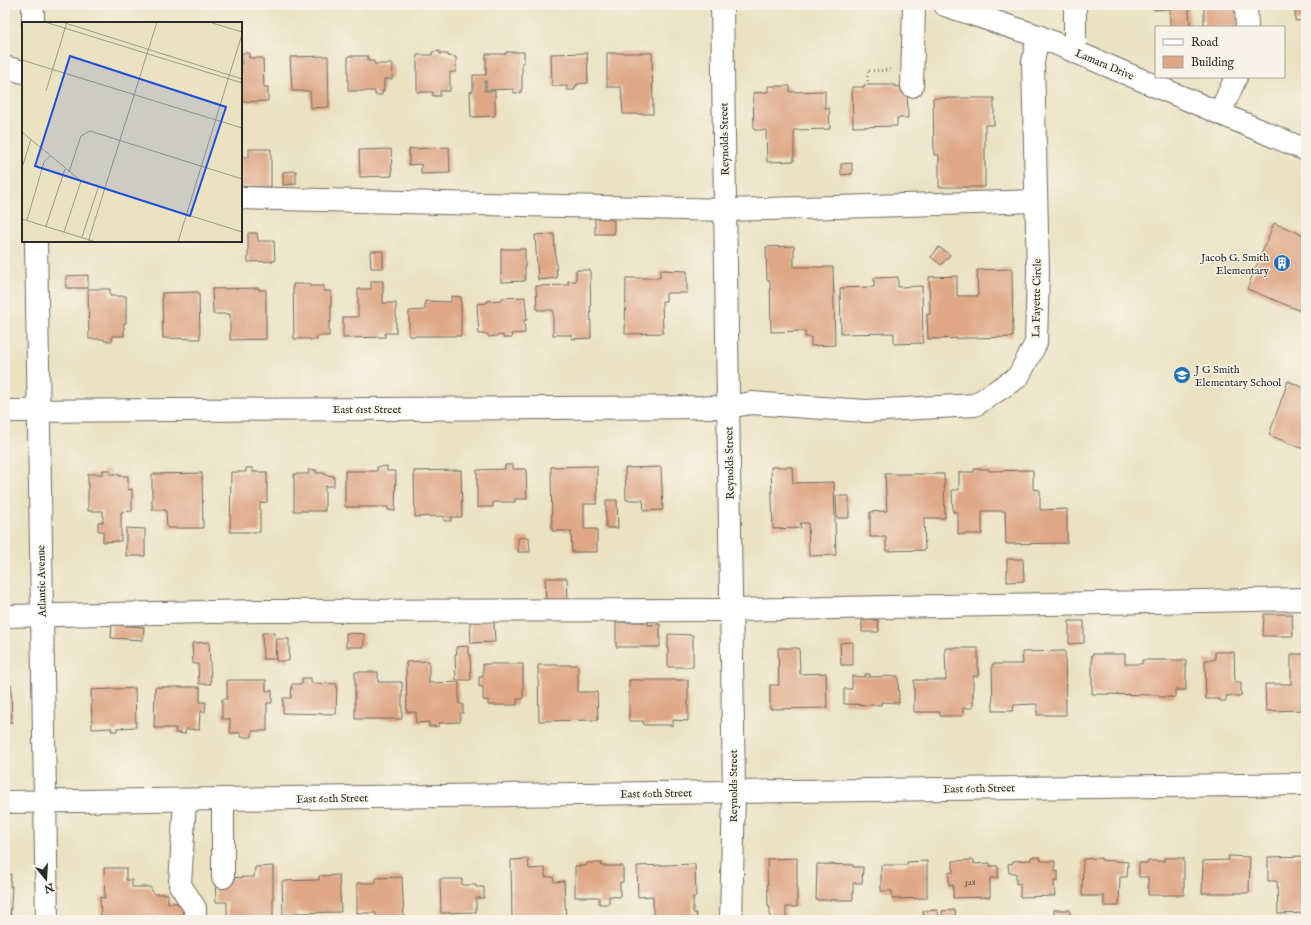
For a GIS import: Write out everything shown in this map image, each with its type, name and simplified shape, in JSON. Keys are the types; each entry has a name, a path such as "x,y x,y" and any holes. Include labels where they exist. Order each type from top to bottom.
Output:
{"street":[{"path":"33,5 33,22"},
{"name":"Reynolds Street","path":"722,5 734,792 731,920"},
{"path":"912,77 914,5"},
{"name":"Lamara Drive","path":"946,5 1038,36 1306,150"},
{"path":"1075,5 1075,51"},
{"path":"1246,5 1247,26"},
{"name":"La Fayette Circle","path":"728,407 751,403 866,411 975,405 1018,377 1036,343 1038,272 1033,62 1038,36"},
{"path":"5,67 22,72"},
{"path":"1220,113 1236,78"},
{"path":"242,198 724,210 1036,201"},
{"name":"Atlantic Avenue","path":"36,242 47,920"},
{"name":"East 61st Street","path":"5,410 728,407"},
{"path":"5,616 260,611 731,610 1306,599"},
{"name":"East 60th Street","path":"5,802 1306,784"},
{"path":"223,799 223,878"},
{"path":"185,800 180,885 195,908 195,919"}],"path":[{"path":"868,85 867,71 912,77"}],"building":[{"path":"1154,5 1191,5 1191,8 1189,9 1190,26 1170,26 1170,9 1154,10"},
{"path":"1204,5 1238,5 1238,26 1204,26"},
{"path":"1295,5 1306,5 1306,20 1295,21"},
{"path":"1304,28 1306,28 1306,49 1305,49"},
{"path":"440,51 440,54 448,54 448,56 456,57 456,72 450,72 450,91 440,91 440,96 433,96 433,92 417,92 417,55 432,55 432,52"},
{"path":"506,52 524,52 521,93 514,93 513,89 486,90 486,81 484,81 484,91 495,91 495,116 471,117 470,92 473,91 473,75 486,75 486,54 506,54"},
{"path":"242,53 249,53 249,58 263,58 264,87 268,87 268,101 242,102"},
{"path":"587,53 588,83 577,84 577,86 575,86 575,90 567,90 567,86 552,86 551,54"},
{"path":"607,53 652,53 653,114 623,114 621,87 607,87"},
{"path":"328,56 329,107 311,108 310,91 292,91 290,57"},
{"path":"348,56 368,56 368,61 374,61 374,64 393,64 392,79 384,79 384,91 382,91 382,95 375,95 375,91 348,91"},
{"path":"864,85 895,85 895,87 907,86 908,118 897,118 897,126 853,127 852,87 864,87"},
{"path":"768,86 790,86 790,92 825,91 825,108 829,108 830,129 794,130 794,161 767,162 766,130 754,130 753,93 768,92"},
{"path":"933,98 994,98 994,125 985,125 985,187 939,187 939,155 934,155"},
{"path":"449,147 450,173 421,174 421,164 409,165 409,149"},
{"path":"249,149 271,149 271,187 242,187 242,157 249,157"},
{"path":"391,149 392,176 360,177 359,150"},
{"path":"852,163 852,174 841,175 841,164"},
{"path":"296,171 296,184 283,185 283,172"},
{"path":"595,210 610,210 610,220 614,220 614,234 595,234"},
{"name":"Jacob G. Smith Elementary","path":"1274,223 1306,236 1306,313 1247,289"},
{"path":"248,233 257,233 258,241 274,241 275,261 248,262"},
{"path":"554,234 557,278 538,280 535,235"},
{"path":"794,246 794,267 833,267 835,345 811,346 811,337 805,337 805,331 771,332 770,280 767,280 766,247"},
{"path":"939,247 950,255 941,265 931,257"},
{"path":"501,249 525,249 525,281 501,282"},
{"path":"370,251 383,251 383,268 371,268"},
{"path":"1012,269 1013,337 928,339 927,314 930,314 929,277 957,276 957,296 978,296 977,270"},
{"path":"576,270 590,270 591,338 572,339 572,335 553,335 553,310 537,310 536,286 568,285 568,281 576,281"},
{"path":"660,270 687,271 687,293 666,293 666,301 662,301 663,333 625,334 626,278 660,278"},
{"path":"88,275 88,288 66,288 66,276"},
{"path":"898,277 898,287 922,286 923,343 894,344 894,333 841,334 840,288 874,287 874,278"},
{"path":"371,281 383,281 383,303 396,303 396,333 385,333 385,337 343,338 343,317 358,317 358,289 371,289"},
{"path":"293,284 324,286 324,291 331,291 331,322 329,322 329,336 317,336 317,340 294,339"},
{"path":"259,288 259,290 266,290 266,339 230,340 230,314 213,314 212,289"},
{"path":"88,289 110,289 110,296 126,296 126,323 124,323 124,336 112,336 112,341 104,341 104,339 89,339"},
{"path":"199,292 200,339 163,338 162,293"},
{"path":"451,296 461,297 461,336 409,336 409,311 425,310 425,301 451,302"},
{"path":"525,297 527,320 524,320 525,333 511,334 512,338 503,338 503,335 488,337 488,334 479,334 477,304 487,303 487,301 502,300 502,298"},
{"path":"1288,381 1306,389 1306,450 1269,435"},
{"path":"505,465 513,465 513,469 526,469 527,499 515,499 515,502 493,502 493,507 477,507 477,470 505,469"},
{"path":"387,466 387,471 396,471 395,511 388,510 388,507 345,507 345,471 377,471 377,467"},
{"path":"597,466 597,504 584,504 584,529 597,529 597,552 572,552 571,531 552,531 551,467"},
{"path":"661,467 663,510 644,511 643,500 626,500 625,468"},
{"path":"771,467 792,467 793,483 834,482 836,555 809,556 808,523 800,523 801,528 773,529"},
{"path":"246,468 253,468 253,472 267,472 267,502 260,503 260,532 230,532 231,472 246,472"},
{"path":"974,469 989,469 989,471 1033,470 1033,489 1040,490 1040,510 1067,509 1067,543 1006,544 1005,511 982,511 982,534 958,534 958,512 953,512 952,490 959,490 959,472 974,472"},
{"path":"103,470 110,470 110,474 128,476 128,490 132,489 132,511 121,512 121,541 103,542 103,531 98,531 98,522 103,522 103,511 88,511 88,474 103,474"},
{"path":"308,470 316,470 316,473 325,473 325,475 334,476 334,486 325,486 325,511 294,511 294,474 309,474"},
{"path":"461,470 462,517 451,517 451,521 444,521 444,516 415,517 414,471"},
{"path":"202,473 203,528 167,528 166,510 152,510 152,474"},
{"path":"885,474 944,474 945,518 924,518 925,550 886,551 886,537 870,537 870,512 887,511"},
{"path":"836,496 849,496 849,518 837,518"},
{"path":"606,500 617,500 618,528 606,528"},
{"path":"126,528 145,529 145,556 126,556"},
{"path":"529,537 530,552 518,552 518,538"},
{"path":"1007,559 1023,559 1024,581 1007,582"},
{"path":"545,578 567,578 568,600 546,601"},
{"path":"1264,614 1292,614 1293,636 1263,636"},
{"path":"862,620 878,620 879,632 862,632"},
{"path":"494,621 495,642 471,643 470,622"},
{"path":"1069,621 1084,621 1084,643 1069,644"},
{"path":"616,622 648,622 648,625 660,624 660,647 616,647"},
{"path":"112,625 144,627 143,640 111,638"},
{"path":"262,633 275,633 276,659 263,659"},
{"path":"346,633 364,634 364,647 346,647"},
{"path":"668,634 693,635 693,667 668,667"},
{"path":"277,639 289,639 289,661 276,661"},
{"path":"209,642 211,684 199,684 198,664 193,664 192,643"},
{"path":"853,642 853,665 841,665 840,643"},
{"path":"468,646 468,654 470,654 471,680 456,680 456,647"},
{"path":"778,648 799,648 800,674 826,673 827,708 770,709 770,685 779,685"},
{"path":"945,648 978,648 978,676 973,676 973,708 963,708 963,716 940,716 940,712 914,712 914,680 946,680"},
{"path":"1065,651 1066,715 1037,715 1037,704 1014,705 1013,711 993,711 992,664 1023,664 1022,652"},
{"path":"1215,652 1234,652 1235,682 1241,682 1241,696 1226,696 1226,701 1220,701 1219,699 1206,699 1205,660 1215,660"},
{"path":"1092,654 1125,654 1125,664 1142,664 1142,660 1186,660 1186,690 1175,690 1175,697 1159,697 1159,695 1092,694"},
{"path":"1291,654 1306,654 1306,710 1266,711 1265,684 1291,684"},
{"path":"429,661 429,683 459,682 459,704 463,704 463,713 460,713 460,722 439,723 439,726 429,727 429,722 416,723 416,712 407,712 406,662"},
{"path":"483,664 523,664 523,699 517,699 517,705 488,705 488,700 483,700 483,687 479,687 479,677 483,677"},
{"path":"538,665 578,665 578,692 597,692 598,720 539,721"},
{"path":"355,672 378,672 378,682 402,682 402,719 355,719"},
{"path":"865,674 870,674 870,677 898,676 899,703 881,702 881,705 844,704 844,689 852,689 852,676 865,677"},
{"path":"302,678 311,678 311,683 337,684 336,714 283,713 283,698 291,698 292,684 302,684"},
{"path":"227,680 266,680 266,691 272,690 272,703 267,703 267,731 252,731 252,737 241,737 241,733 230,733 230,719 222,719 222,699 227,699"},
{"path":"629,680 688,680 688,721 673,720 673,725 644,725 643,721 629,721"},
{"path":"5,685 11,685 12,722 5,722"},
{"path":"155,687 200,687 200,702 206,702 205,712 200,712 199,730 186,729 185,734 175,733 176,728 154,728"},
{"path":"135,688 136,727 117,728 117,731 111,731 112,728 92,729 91,690"},
{"path":"1228,856 1250,857 1249,893 1202,893 1203,861 1229,860"},
{"path":"1306,856 1306,913 1278,914 1277,881 1268,881 1268,857"},
{"path":"1031,857 1040,857 1041,861 1055,861 1055,872 1058,871 1058,881 1054,881 1055,896 1020,897 1020,883 1016,884 1016,873 1009,873 1008,864 1013,863 1013,861 1031,860"},
{"path":"797,858 797,907 786,907 786,920 770,920 770,907 768,907 767,859"},
{"path":"1101,858 1101,860 1128,862 1127,877 1120,877 1119,906 1104,906 1104,896 1082,896 1083,859"},
{"path":"1164,858 1184,858 1184,895 1148,895 1148,877 1139,877 1139,863 1148,863 1148,861 1164,861"},
{"path":"528,859 529,869 545,868 545,877 553,877 554,882 564,881 566,920 512,920 511,860"},
{"path":"974,860 974,864 990,863 990,866 998,866 998,878 990,878 990,897 953,898 953,885 949,885 949,872 953,873 953,861"},
{"path":"927,861 927,898 892,899 892,891 881,891 881,865 907,865 907,862"},
{"path":"587,863 602,863 601,866 623,866 623,882 620,882 620,897 609,896 609,904 599,904 599,897 575,897 575,866 586,866"},
{"path":"695,864 696,897 693,897 693,913 696,913 697,920 669,920 669,917 653,918 653,896 638,897 637,866"},
{"path":"817,864 853,865 853,867 863,867 862,883 853,883 853,900 816,900"},
{"path":"273,866 273,920 227,920 227,902 216,902 215,878 254,877 255,867"},
{"path":"104,868 126,868 126,880 132,880 132,887 150,887 154,894 168,894 168,903 182,903 183,920 106,920 106,918 101,918 100,897 105,898"},
{"path":"5,874 11,874 10,887 12,886 10,920 5,920"},
{"path":"339,875 341,912 296,913 296,919 288,919 288,914 283,915 282,881 319,880 319,876"},
{"path":"402,877 404,920 377,920 376,913 357,913 357,883 376,883 376,878"},
{"path":"440,879 462,879 462,885 476,885 476,887 484,887 484,898 476,898 476,912 441,913"},
{"path":"938,910 939,920 924,920 923,911"},
{"path":"955,910 956,920 943,920 942,911"},
{"path":"1054,910 1070,910 1070,920 1054,920"},
{"path":"1199,917 1199,920 1172,920 1172,918"}],"place":[{"name":"Jacob G. Smith Elementary","path":"1282,263"},
{"name":"J G Smith Elementary School","path":"1182,375"}]}
